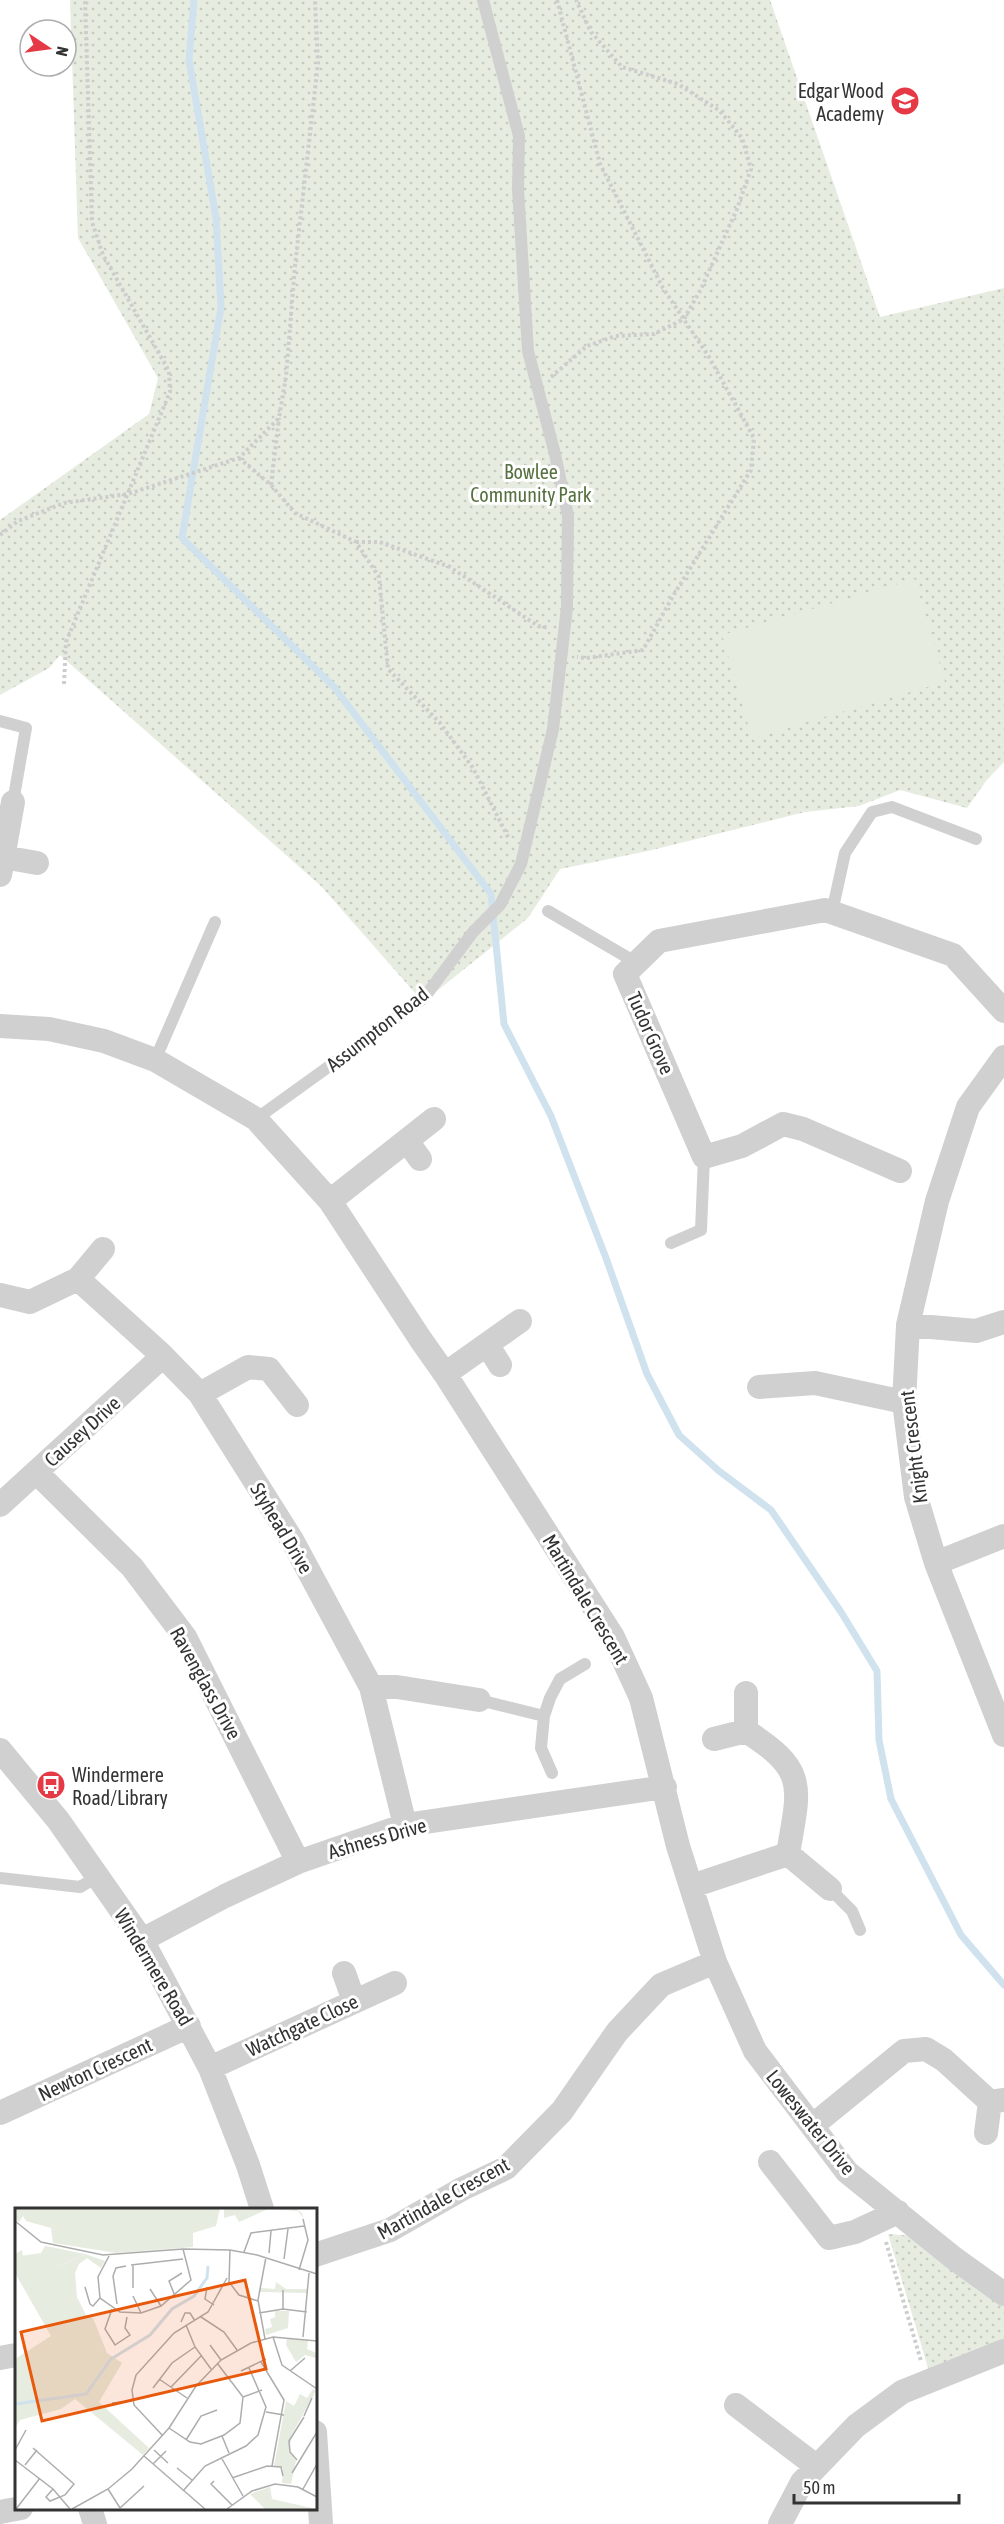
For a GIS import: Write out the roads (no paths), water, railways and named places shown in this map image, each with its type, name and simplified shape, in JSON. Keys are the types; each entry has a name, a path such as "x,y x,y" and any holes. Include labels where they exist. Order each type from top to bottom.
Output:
{"street":[{"path":"13,802 2,866 37,863"},
{"name":"Tudor Grove","path":"704,1157 625,974 659,941 825,910 953,955 1004,1011"},
{"name":"Martindale Crescent","path":"0,1026 49,1029 104,1041 155,1060 256,1119 330,1201 445,1374 613,1637 641,1698 678,1846 715,1962 661,1985 617,2032 562,2111 506,2168 462,2189 390,2230 316,2255"},
{"name":"Knight Crescent","path":"1004,1057 968,1107 937,1201 908,1325 904,1402 916,1497 936,1563 1004,1734"},
{"path":"330,1201 413,1150 434,1119"},
{"path":"704,1157 742,1146 783,1124 803,1129 900,1171"},
{"path":"0,1295 30,1302 78,1279 102,1250"},
{"name":"Styhead Drive","path":"78,1279 163,1356 200,1394 292,1540 371,1687 405,1825"},
{"path":"445,1374 494,1355 520,1321"},
{"path":"908,1325 976,1331 1004,1322"},
{"name":"Causey Drive","path":"3,1497 36,1472 163,1356"},
{"path":"200,1394 248,1367 269,1369 297,1405"},
{"path":"759,1387 815,1383 904,1402"},
{"name":"Ravenglass Drive","path":"36,1472 132,1567 185,1637 298,1862"},
{"path":"936,1563 1004,1536"},
{"path":"371,1687 397,1687 479,1700"},
{"path":"746,1693 746,1731"},
{"path":"714,1739 746,1731 773,1748 792,1769 798,1797 788,1854"},
{"name":"Windermere Road","path":"1,1754 58,1820 142,1940 210,2068 248,2165 262,2208"},
{"name":"Ashness Drive","path":"142,1940 225,1896 298,1862 405,1825 665,1787"},
{"path":"692,1886 788,1854"},
{"path":"788,1854 830,1889"},
{"name":"Loweswater Drive","path":"715,1962 755,2051 847,2172 889,2217 1004,2294"},
{"path":"344,1973 354,2001"},
{"name":"Watchgate Close","path":"210,2068 394,1983"},
{"name":"Newton Crescent","path":"0,2113 189,2026"},
{"path":"812,2126 904,2051 926,2049 997,2101 986,2133"},
{"path":"770,2162 829,2238 855,2232 889,2217"},
{"path":"780,2524 802,2482 856,2426 902,2392 1004,2351"},
{"path":"0,2358 15,2355"},
{"path":"736,2405 816,2466"},
{"path":"316,2447 321,2524"},
{"path":"0,2512 16,2509"},
{"path":"90,2509 95,2524"}],"lane":[{"name":"Assumpton Road","path":"256,1119 424,998 500,905 521,864 553,729 567,607 568,516 528,351 518,189 519,136 483,0"},
{"path":"0,721 26,728 13,802"},
{"path":"832,912 845,853 872,812 891,807 976,839"},
{"path":"548,910 636,963"},
{"path":"155,1060 215,922"},
{"path":"671,1243 701,1230 704,1157"},
{"path":"552,1773 541,1748 544,1716 550,1698 561,1679 585,1664"},
{"path":"479,1700 544,1716"},
{"path":"0,1878 80,1887 97,1877"},
{"path":"830,1889 852,1911 860,1930"}],"waterway":[{"path":"194,0 189,60 216,218 221,307 182,538 334,687 491,894 504,1024 551,1116 606,1258 647,1374 679,1435 719,1471 771,1510 841,1612 877,1671 879,1740 891,1799 961,1935 1004,1985"}],"place":[{"name":"Edgar Wood Academy","path":"905,101"},
{"name":"Windermere Road/Library","path":"51,1785"}],"park label":[{"name":"Bowlee Community Park","path":"531,482"}]}
